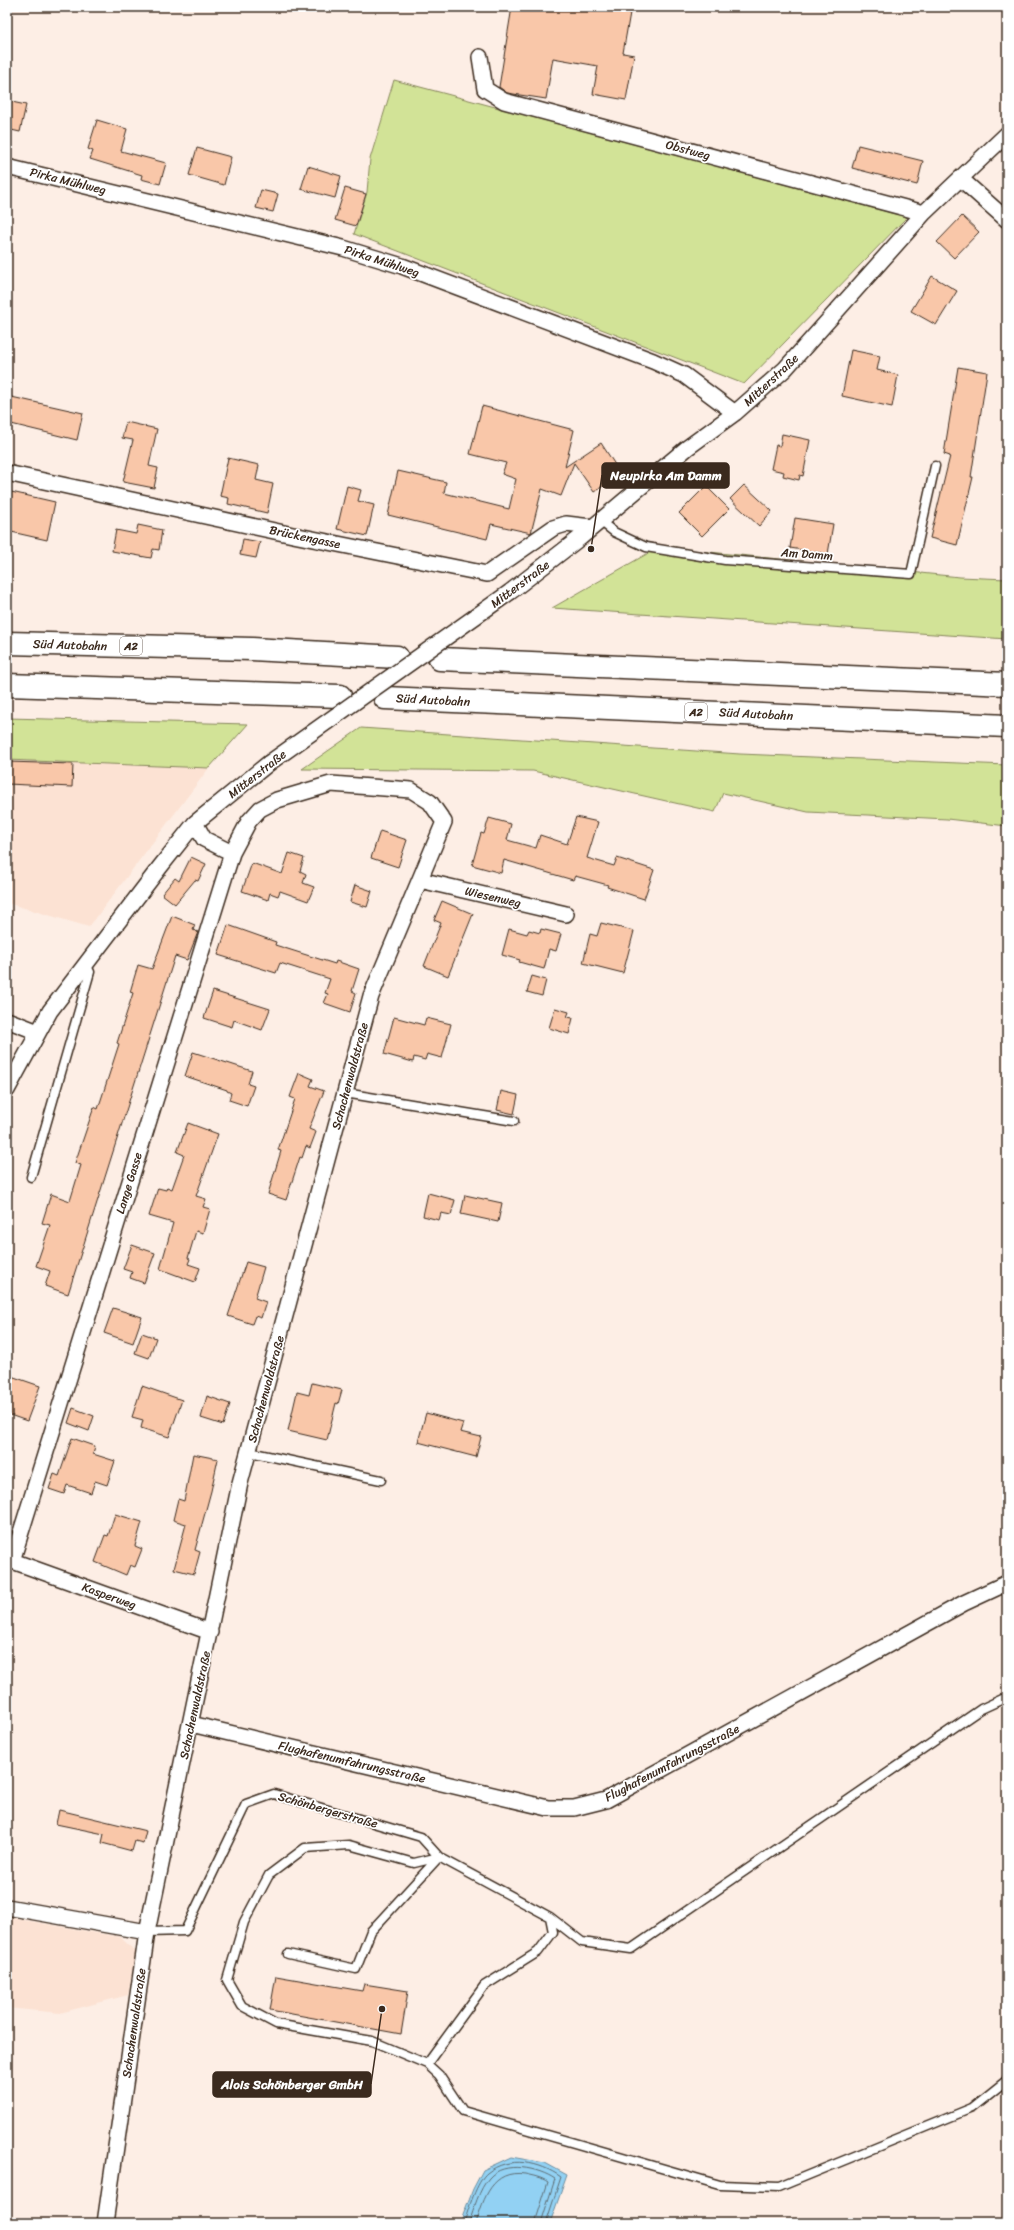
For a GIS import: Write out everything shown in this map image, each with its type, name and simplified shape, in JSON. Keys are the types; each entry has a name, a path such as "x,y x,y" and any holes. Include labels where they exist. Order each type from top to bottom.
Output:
{"highway":[{"name":"Süd Autobahn","path":"7,643 244,649 397,657"},
{"path":"440,659 1007,684"},
{"path":"7,685 340,696"},
{"name":"Süd Autobahn","path":"386,698 1007,726"}],"street":[{"name":"Obstweg","path":"480,57 485,89 504,101 924,213"},
{"name":"Mitterstraße","path":"7,1090 50,1011 195,823 269,763 510,592 687,448 735,413 785,369 924,213 1007,134"},
{"name":"Pirka Mühlweg","path":"7,166 343,248 402,266 653,361 684,375 735,413"},
{"path":"961,179 1007,220"},
{"name":"Brückengasse","path":"7,473 301,537 487,574 553,528 566,524 595,523"},
{"name":"Schachenwaldstraße","path":"105,2223 147,1932 240,1483 371,996 444,822 430,802 412,790 331,784 277,800 260,809 249,821 232,853"},
{"path":"195,823 204,839 232,853"},
{"name":"Lange Gasse","path":"9,1560 232,853"},
{"name":"Wiesenweg","path":"420,880 566,914"},
{"path":"7,1020 38,1032"},
{"name":"Kasperweg","path":"9,1560 210,1632"},
{"name":"Flughafenumfahrungsstraße","path":"191,1724 548,1808 574,1808 606,1800 964,1603 1007,1583"},
{"name":"Schönbergerstraße","path":"7,1907 147,1932"}],"lane":[{"name":"Am Damm","path":"595,523 646,547 725,560 911,574 935,466"},
{"path":"31,1177 80,1012 90,972 86,964"},
{"path":"345,1093 514,1121"},
{"path":"248,1452 381,1480"},
{"path":"1007,1697 981,1709 631,1949 582,1942 550,1917 439,1857 414,1863 349,1845 305,1848 269,1875 244,1922 227,1980 242,2006 276,2024 372,2041 427,2064 439,2076 463,2111 720,2185 779,2187 972,2108 1007,2080"},
{"name":"Schönbergerstraße","path":"147,1932 185,1931 246,1804 274,1794 421,1837 439,1857"},
{"path":"288,1954 356,1969 371,1931 439,1857"},
{"path":"427,2064 484,1986 538,1952 553,1932 550,1917"}],"shaded area":[{"path":"7,760 209,768 89,927 7,903"},
{"path":"7,1917 120,1937 136,1952 128,1995 60,2013 7,2008"}],"green space":[{"path":"394,80 907,217 744,384 354,234 367,192 370,159"},
{"path":"659,547 960,577 1007,579 1007,639 552,608"},
{"path":"7,718 248,724 209,768 7,760"},
{"path":"361,728 740,754 1007,765 1007,826 947,819 808,812 723,793 715,812 533,771 302,769"}],"water":[{"path":"511,2157 545,2163 567,2175 550,2223 460,2223 473,2189 483,2170"}],"building":[{"path":"512,7 631,7 623,53 634,55 626,100 593,94 598,66 553,58 546,99 507,93 499,87"},
{"path":"7,101 26,105 20,132 7,129"},
{"path":"97,120 127,129 121,151 166,163 160,184 141,179 142,175 90,159 93,151 88,149"},
{"path":"858,145 923,161 917,185 852,168"},
{"path":"197,148 231,157 224,185 189,175"},
{"path":"308,166 341,176 335,198 301,189"},
{"path":"345,188 366,194 356,226 335,220"},
{"path":"261,190 278,194 273,212 256,208"},
{"path":"962,216 979,232 954,258 937,242"},
{"path":"932,276 957,291 936,325 911,311"},
{"path":"851,350 880,356 877,370 898,375 892,407 842,396"},
{"path":"958,367 987,372 971,477 973,477 957,545 930,538 950,456 944,454"},
{"path":"7,396 83,413 77,440 7,423"},
{"path":"482,406 574,430 565,467 601,443 621,474 594,492 574,463 561,496 542,489 531,533 491,524 487,539 388,515 398,471 446,482 444,493 509,509 516,479 502,474 506,463 470,454"},
{"path":"126,422 157,429 149,466 158,468 154,488 123,482 133,440 122,438"},
{"path":"782,434 810,440 803,476 800,475 799,480 783,476 784,472 771,469 776,445 780,446"},
{"path":"228,458 259,465 256,480 273,484 267,513 228,504 229,498 220,496"},
{"path":"744,485 772,511 759,526 730,499"},
{"path":"347,486 361,490 358,501 374,505 367,536 337,529"},
{"path":"706,486 729,509 702,536 679,513"},
{"path":"7,491 55,502 47,540 7,531"},
{"path":"795,518 833,524 828,554 790,548"},
{"path":"138,525 162,530 159,550 153,549 151,558 112,551 116,530 136,534"},
{"path":"243,539 260,542 256,558 240,555"},
{"path":"7,762 73,764 72,787 7,784"},
{"path":"576,817 598,822 587,858 614,866 617,858 654,870 644,899 607,887 608,885 575,876 573,880 504,860 501,873 472,865 481,833 484,834 489,818 511,824 507,840 536,848 540,835 567,844"},
{"path":"380,831 407,840 398,867 371,858"},
{"path":"289,853 304,858 300,871 306,874 303,883 314,887 308,901 280,891 278,896 270,893 268,900 242,891 252,863 282,874"},
{"path":"191,857 206,864 198,881 195,880 175,904 162,894 175,878 179,881"},
{"path":"355,885 372,891 367,907 350,902"},
{"path":"442,901 473,914 448,976 424,966 441,923 434,920"},
{"path":"172,916 195,925 193,930 198,932 187,960 175,956 68,1294 45,1286 50,1271 36,1266 50,1225 42,1223 51,1194 70,1201 81,1165 75,1163 94,1107 98,1109 119,1044 117,1043 133,993 130,992 138,965 152,969"},
{"path":"601,923 634,931 623,973 583,963 590,934 597,936"},
{"path":"228,925 276,942 275,945 335,964 336,961 359,969 352,991 356,993 350,1012 324,1003 328,994 325,993 330,979 280,963 276,973 218,955"},
{"path":"509,929 527,934 529,930 540,933 541,929 561,934 556,951 549,949 544,969 519,962 520,960 502,955"},
{"path":"532,976 546,980 542,996 527,992"},
{"path":"213,991 270,1009 262,1030 234,1020 232,1027 204,1018"},
{"path":"555,1008 569,1012 567,1017 573,1018 569,1034 549,1028"},
{"path":"394,1017 424,1025 426,1018 451,1024 442,1058 427,1054 425,1060 414,1057 413,1062 384,1054"},
{"path":"193,1052 252,1071 248,1084 254,1086 247,1106 229,1100 231,1093 227,1090 185,1076"},
{"path":"299,1073 313,1079 310,1086 324,1091 309,1129 316,1132 310,1148 306,1146 302,1158 300,1157 286,1200 268,1194 281,1151 278,1150 295,1099 290,1097"},
{"path":"501,1091 518,1095 514,1114 497,1110"},
{"path":"188,1123 218,1134 196,1196 206,1199 203,1207 210,1209 203,1233 196,1231 188,1258 190,1259 188,1264 200,1268 195,1282 160,1269 173,1223 149,1216 158,1188 166,1190 167,1187 172,1189 184,1155 177,1152"},
{"path":"428,1193 455,1200 451,1215 441,1213 439,1220 423,1216"},
{"path":"465,1195 502,1203 498,1222 461,1214"},
{"path":"132,1245 155,1253 144,1283 130,1278 132,1272 123,1269"},
{"path":"246,1262 264,1267 255,1298 266,1302 261,1318 255,1316 252,1324 228,1316"},
{"path":"113,1308 142,1317 133,1343 104,1333"},
{"path":"142,1333 156,1338 149,1358 135,1353"},
{"path":"11,1376 40,1386 27,1421 7,1414 7,1388"},
{"path":"312,1383 342,1390 338,1404 336,1403 327,1440 288,1431 297,1392 309,1395"},
{"path":"142,1386 182,1400 169,1437 141,1428 143,1420 132,1417"},
{"path":"207,1396 230,1404 223,1425 201,1418"},
{"path":"73,1408 94,1416 89,1431 68,1423"},
{"path":"426,1413 463,1423 460,1432 481,1437 476,1457 418,1442"},
{"path":"72,1438 95,1446 93,1454 115,1461 107,1485 95,1481 91,1493 67,1485 64,1494 49,1489 54,1474 59,1476"},
{"path":"193,1454 218,1459 195,1550 200,1552 194,1574 174,1569 186,1524 173,1520 178,1499 184,1501"},
{"path":"115,1514 142,1522 135,1546 142,1549 135,1567 130,1565 126,1575 95,1562 105,1535 108,1536"},
{"path":"59,1810 146,1831 143,1843 135,1841 132,1851 102,1843 104,1834 56,1824"},
{"path":"276,1976 362,1991 364,1984 408,1991 401,2034 270,2010"}],"place":[{"name":"Neupirka Am Damm","path":"591,549"},
{"name":"Alois Schönberger GmbH","path":"382,2009"}]}
